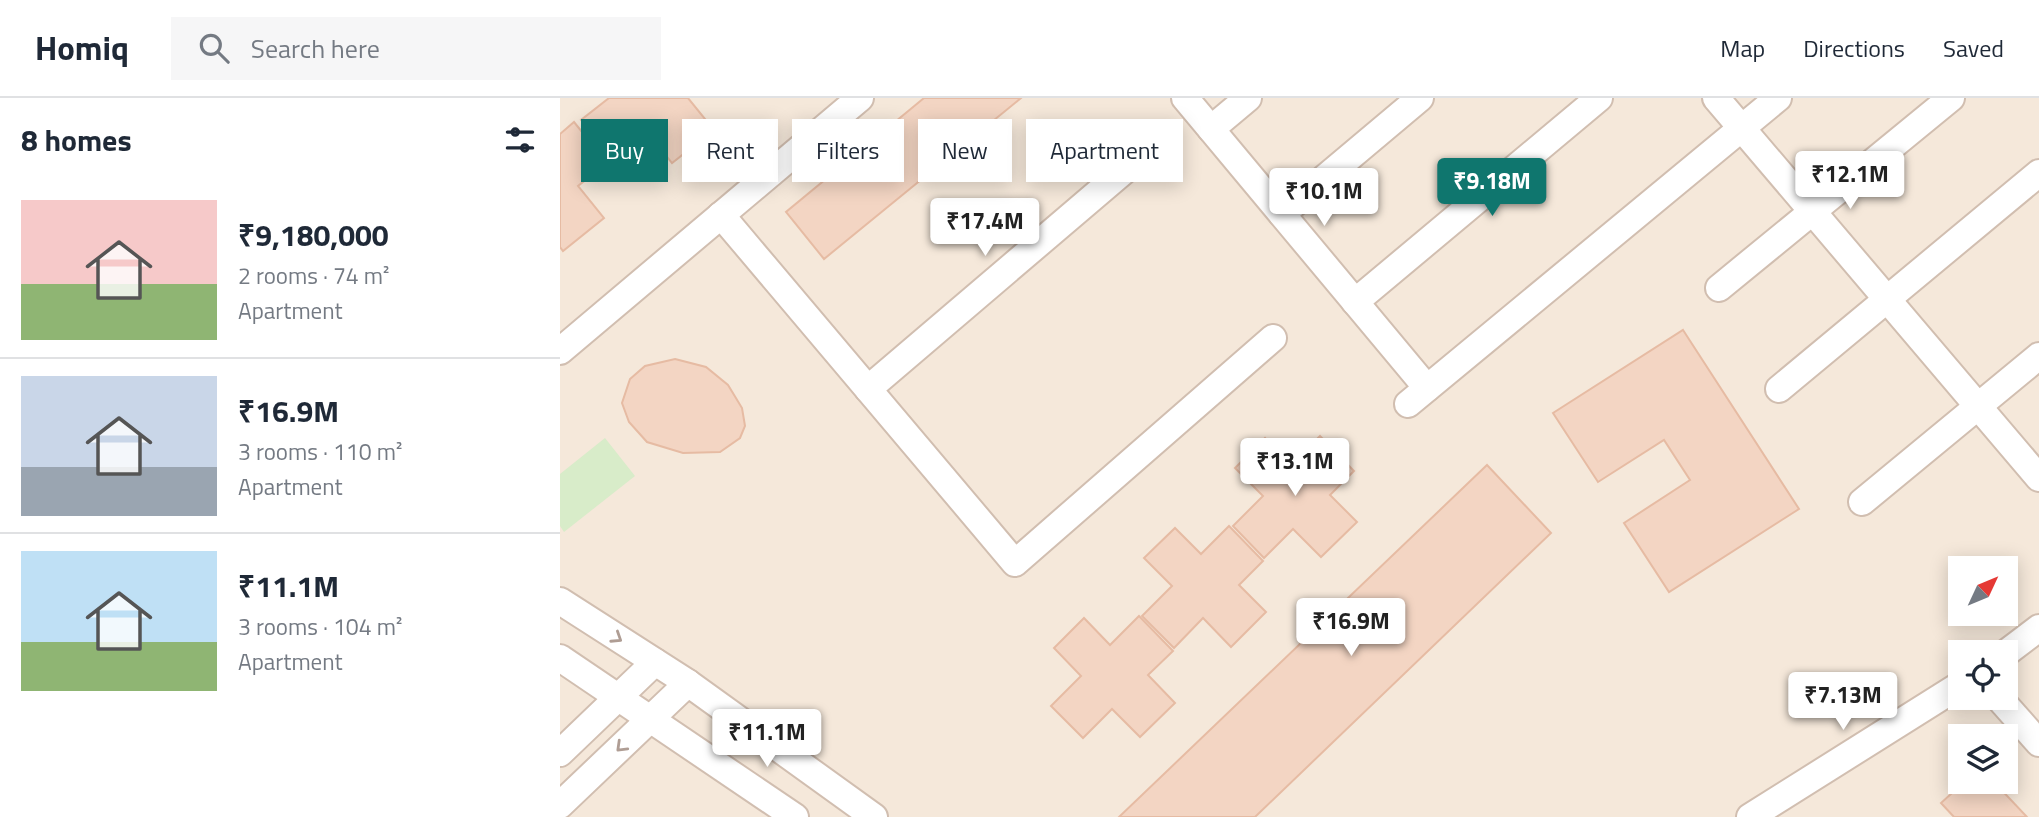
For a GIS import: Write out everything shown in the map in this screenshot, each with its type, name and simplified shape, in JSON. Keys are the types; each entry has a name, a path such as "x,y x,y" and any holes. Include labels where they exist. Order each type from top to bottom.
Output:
{"street":[{"path":"560,351 860,98"},
{"path":"1185,98 1355,302 1418,396 1778,98"},
{"path":"1211,129 1248,98"},
{"path":"1282,214 1420,98"},
{"path":"1355,302 1599,98"},
{"path":"1716,98 2039,478"},
{"path":"1719,288 1951,98"},
{"path":"1779,389 2039,173"},
{"path":"868,389 1111,182"},
{"path":"721,215 1015,563 1273,338"},
{"path":"1862,502 2039,356"},
{"path":"560,601 688,683 874,817"},
{"path":"2018,644 2039,628"},
{"path":"560,658 795,817"},
{"path":"560,753 655,662"},
{"path":"560,805 688,683"},
{"path":"1750,817 1948,693"},
{"path":"2010,710 2039,743"}],"shaded area":[{"path":"560,98 2039,98 2039,817 560,817"}],"green space":[{"path":"605,438 635,476 564,532 560,526 560,474"}],"building":[{"path":"609,98 688,98 705,119 682,119 682,155 672,163 668,158 668,119 582,119"},
{"path":"924,98 1021,98 995,119 918,119 918,182 824,259 786,212 822,182 904,182 904,119 899,119"},
{"path":"574,122 581,131 583,182 578,186 604,218 563,251 560,247 560,134"},
{"path":"1683,330 1799,509 1669,592 1624,523 1690,480 1664,440 1598,482 1553,413"},
{"path":"675,359 706,367 728,385 742,408 745,426 740,438 720,452 683,453 647,442 629,422 622,403 630,379 645,366"},
{"path":"1320,436 1354,471 1330,495 1357,522 1321,557 1293,529 1264,558 1233,526 1263,496 1235,468 1265,438 1291,465"},
{"path":"1487,465 1551,533 1255,817 1119,817"},
{"path":"1229,526 1263,561 1239,585 1266,612 1231,647 1203,618 1174,648 1142,616 1172,586 1144,558 1175,528 1201,554"},
{"path":"1139,616 1173,651 1148,675 1175,703 1140,737 1112,709 1083,738 1051,706 1081,676 1054,648 1084,618 1110,645"},
{"path":"1951,794 2005,794 2027,817 1954,817 1941,803"}]}
